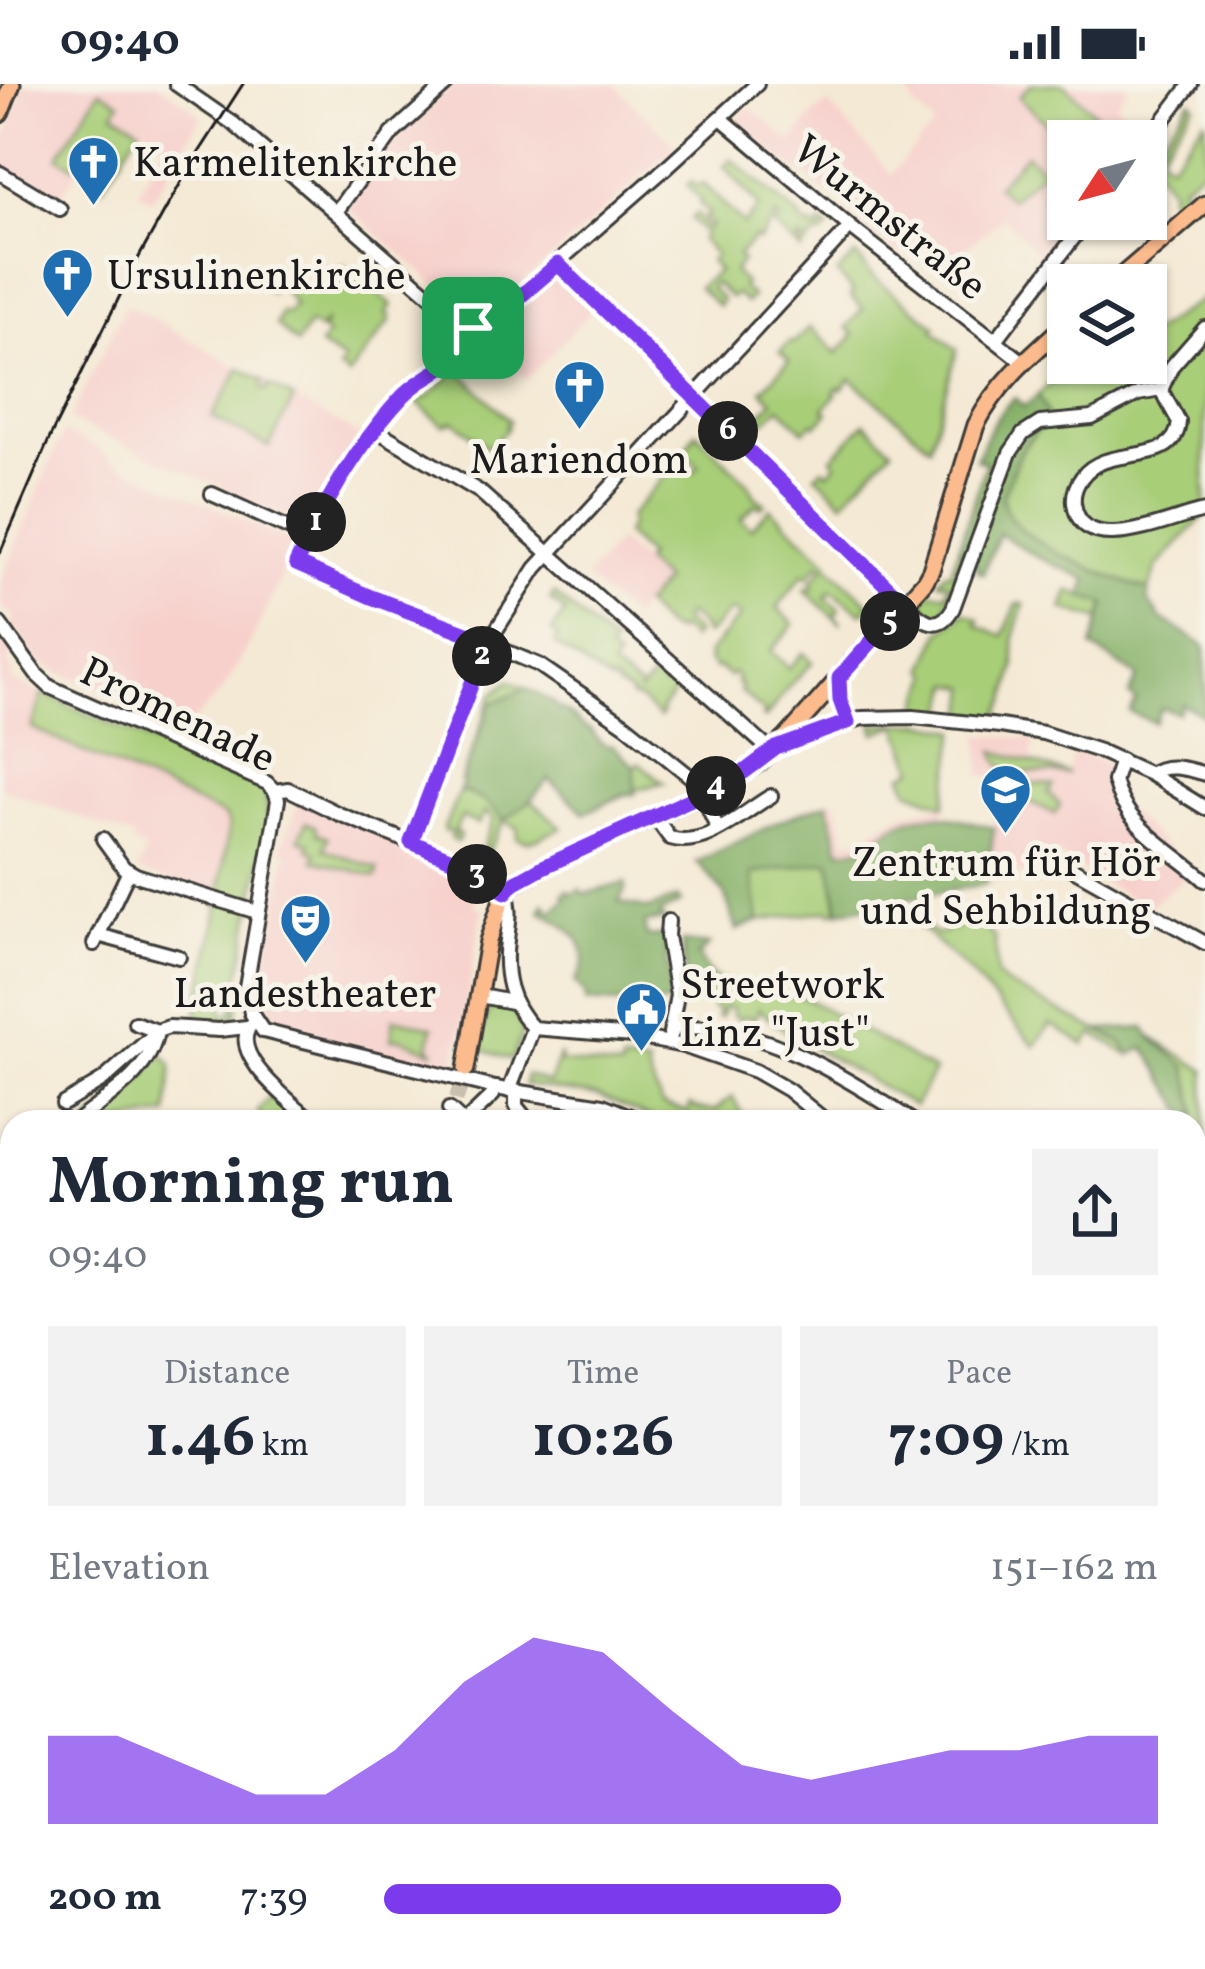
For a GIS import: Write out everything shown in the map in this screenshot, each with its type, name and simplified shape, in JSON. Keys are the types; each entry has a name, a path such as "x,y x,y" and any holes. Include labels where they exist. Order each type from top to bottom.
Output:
{"main road":[{"path":"0,115 12,84"},
{"path":"1135,264 1205,204"},
{"path":"466,1069 488,941 506,892 543,867 753,767 778,746 932,570 976,425 999,386 1047,341"}],"street":[{"path":"176,84 221,114 474,325"},
{"path":"335,212 392,134 447,84"},
{"path":"1164,120 1191,84"},
{"path":"453,360 474,325 558,264 753,85"},
{"name":"Wurmstraße","path":"721,118 850,227 1023,362"},
{"path":"0,173 60,209"},
{"path":"411,842 488,641 549,553 850,227"},
{"path":"996,340 1072,240"},
{"path":"558,264 927,621 938,622 949,615 1005,465 1023,434 1040,422 1092,418 1138,394 1161,390"},
{"path":"474,325 473,344 405,394 353,457 296,564 539,665 691,777 718,829"},
{"path":"1161,390 1172,366 1205,328"},
{"path":"1161,390 1179,422 1176,437 1161,449 1092,466 1074,493 1077,515 1091,530 1108,535 1205,511"},
{"path":"376,430 470,485 778,746 862,718 913,717 1022,729 1068,739 1120,760 1205,808"},
{"path":"212,494 308,537"},
{"name":"Promenade","path":"0,623 50,687 282,790 257,912 246,987 251,1024 244,1044 250,1059 302,1110"},
{"path":"839,678 848,722"},
{"path":"1120,760 1114,781 1130,817 1205,880"},
{"path":"1150,774 1160,768 1205,774"},
{"path":"282,790 454,860 506,892 511,916 506,976 512,1002 533,1028 669,1038 755,1071 812,1110"},
{"path":"655,816 667,836 677,841 697,839 771,796"},
{"path":"103,839 129,871 257,912"},
{"path":"1057,860 1205,943"},
{"path":"129,871 96,939 178,957"},
{"path":"668,921 677,995 669,1038"},
{"path":"480,996 512,1002"},
{"path":"135,1023 158,1031"},
{"path":"63,1104 103,1080 158,1031 251,1024 281,1037 506,1091 615,1110"},
{"path":"669,1038 675,1028 689,1027 783,1047 893,1110"},
{"path":"506,1091 533,1028"},
{"path":"90,1110 142,1067 154,1049 158,1031"},
{"path":"476,1110 493,1094 506,1091"},
{"path":"506,1091 519,1110"}],"shaded area":[{"path":"25,84 157,84 201,118 152,200 138,191 166,144 115,111 120,101 100,89 57,157 78,170 58,201 0,167 3,143"},
{"path":"456,84 614,84 677,147 478,319 348,208 398,134"},
{"path":"907,84 1126,84 1116,104 1137,120 1047,120 1047,240 1061,240 1045,261 1004,217 950,261 916,233 899,255 844,205 848,199 834,188 829,194 733,120 749,107 792,142 828,104 891,174 935,125 914,106"},
{"path":"556,276 592,310 526,380 485,335"},
{"path":"126,304 359,435 307,526 69,420"},
{"path":"63,432 94,446 113,462 296,543 225,687 190,725 85,679 57,672 32,656 23,637 9,625 15,615 0,608 0,583"},
{"path":"618,541 664,581 632,618 585,578"},
{"path":"0,636 12,652 7,663 12,680 43,694 33,728 224,816 229,824 218,889 210,893 138,871 146,850 132,844 134,838 0,787"},
{"name":"Zentrum für Hör und Sehbildung","path":"980,735 1034,739 1031,763 1067,773 1075,749 1108,766 1107,779 1118,802 1191,872 1147,908 1057,854 1010,880 759,921 737,930 724,893 697,862 784,819 835,799 846,840 859,839 900,814 945,805 944,815 993,828 997,778 982,775"},
{"path":"299,802 455,865 453,870 479,885 474,906 483,908 454,1072 287,1027 268,1015 260,988 287,853 280,850"}],"green space":[{"path":"1031,84 1064,84 1096,114 1091,120 1047,123 1019,97"},
{"path":"100,90 120,102 114,112 140,128 102,188 87,178 95,164 81,155 74,166 58,157"},
{"path":"1191,100 1195,104 1167,142 1167,132"},
{"path":"1205,120 1205,166 1181,186 1191,200 1180,209 1168,194 1172,190 1167,184 1167,161 1170,163"},
{"path":"1026,154 1041,168 1047,163 1010,199 996,186"},
{"path":"731,159 808,227 817,230 822,224 828,228 801,251 803,240 795,245 774,226 780,220 776,216 759,241 755,238 737,256 742,261 734,272 752,297 746,303 736,294 731,298 714,283 710,288 722,300 718,306 698,287 718,271 710,262 715,255 701,240 705,234 691,219 697,214 708,229 712,225 705,218 709,214 687,185 691,181 696,186 704,184 744,225 759,206 724,166"},
{"path":"856,255 874,278 936,326 933,330 957,350 930,446 851,379 834,392 824,409 828,413 804,431 780,407 764,422 758,416 773,401 762,390 789,361 780,352 790,342 810,327 837,353 854,335 846,327 863,309 837,273"},
{"path":"343,266 392,305 386,313 391,316 389,322 349,376 339,369 344,361 320,346 327,335 322,331 326,321 319,330 309,324 297,344 276,325 282,312 287,314 294,305 283,288 275,284 268,290 277,274 310,291 324,267 335,275"},
{"path":"1205,297 1205,514 1157,567 1149,590 1095,570 1035,539 1010,517 1002,498 1019,454 1048,416 1038,395 1050,384 1167,384 1167,322"},
{"path":"240,368 264,381 261,388 266,391 269,385 294,399 269,447 212,417"},
{"path":"458,369 510,421 489,448 454,421 443,425 414,400 427,398"},
{"path":"1038,395 1048,416 1019,454 1002,498 1007,512 1053,550 1149,590 1148,601 1160,618 1205,646 1205,716 1182,704 1178,713 1161,708 1154,723 1130,712 1136,700 1129,695 1138,677 1092,647 1106,604 1082,596 1087,579 999,534 983,573 958,549 986,463 976,459 987,433 1015,398 1024,407"},
{"path":"865,423 892,449 843,501 816,475 823,468 828,473 836,464 832,458"},
{"path":"696,432 765,503 756,504 741,519 751,528 770,508 870,604 862,613 831,590 826,598 840,609 835,616 841,624 805,590 811,590 811,582 824,567 819,563 808,577 803,574 777,608 794,624 771,651 789,668 803,653 813,662 765,719 765,713 740,691 738,678 708,661 707,655 740,616 731,610 707,635 687,614 682,620 696,633 691,639 680,628 676,632 665,628 643,605 664,581 643,562 647,556 625,534 629,517 679,460 693,472 699,466 684,452"},
{"path":"958,549 963,553 945,610 934,615 924,607 925,597 929,592 946,593 949,583 939,581 946,572 951,573"},
{"path":"1069,591 1106,603 1101,620 1063,609"},
{"path":"554,594 613,645 608,652 617,659 612,668 641,690 639,694 653,677 677,690 659,718 640,700 554,644 558,637 552,632 565,612 550,600"},
{"path":"1017,604 1024,604 1014,637 1015,667 1000,713 1004,719 966,715 969,687 952,684 946,713 918,711 930,675 925,668 941,632 964,612 979,619 977,625 1003,636"},
{"path":"510,680 552,702 600,742 612,745 664,783 585,813 548,779 531,800 562,828 526,841 517,838 518,828 504,821 489,850 483,847 493,820 485,812 478,824 462,817 455,831 460,835 457,842 451,839 453,833 444,828 489,704"},
{"path":"526,688 590,729 635,767 635,794 623,794 585,813 549,779 504,821 485,802 460,791 491,704"},
{"path":"43,694 246,780 266,794 269,819 240,975 223,1003 223,1015 234,1012 233,1001 238,1001 232,1020 198,1024 197,1013 217,914 229,825 224,816 32,728"},
{"path":"923,723 957,730 945,805 909,790 903,775 915,769 898,725 876,733 873,724"},
{"path":"995,751 1068,774 1006,772"},
{"path":"1003,781 1053,786 1048,793 1060,805 1055,814 1016,795 1007,816 997,811 1006,791"},
{"path":"828,803 840,850 867,845 899,823 922,816 947,816 994,828 986,884 839,911 830,861 752,874 759,921 737,930 724,893 697,862"},
{"path":"306,822 328,837 324,849 378,869 376,877 314,860 317,853 308,849 310,843 299,839"},
{"path":"830,860 839,911 759,921 751,874"},
{"path":"625,883 619,902 648,909 678,898 681,903 660,913 664,920 645,923 646,935 664,935 670,1003 586,1002 575,982 584,958 578,939 540,911 544,903 551,911 566,899 563,894 568,890 571,894 581,889 584,894"},
{"path":"892,902 937,935 976,921 995,938 997,976 1006,984 1124,1044 1129,1055 1093,1034 1085,1045 1051,1024 1035,1046 968,971"},
{"path":"682,942 709,945 698,956 711,975 697,997 687,995"},
{"path":"711,975 729,985 805,998 934,1071 914,1106 788,1033 759,1009 754,1020 739,1019 732,1015 732,1008 724,1007 717,1017 714,999 699,995"},
{"path":"498,1005 515,1014 523,1032 512,1060 477,1048 489,1011"},
{"path":"394,1018 433,1027 429,1046 435,1052 391,1039"},
{"path":"1145,1028 1187,1067 1196,1110 1184,1110 1145,1048 1129,1055 1124,1044 1099,1030"},
{"path":"1151,1037 1205,1070 1205,1110 1195,1110"},
{"path":"560,1054 560,1062 621,1069 622,1063 648,1066 662,1105 681,1110 631,1110 598,1096 525,1085 526,1075 549,1083"},
{"path":"163,1055 172,1065 168,1110 103,1110 147,1075 155,1058"},
{"path":"272,1095 289,1110 258,1110"},
{"path":"732,1097 740,1110 715,1110"}],"tunnel":[{"path":"453,1110 466,1069"}],"tram line":[{"path":"0,553 51,435 139,257 243,84"}],"place":[{"name":"Karmelitenkirche","path":"94,207"},
{"name":"Ursulinenkirche","path":"68,320"},
{"name":"Mariendom","path":"579,432"},
{"name":"Zentrum für Hör und Sehbildung","path":"1006,835"},
{"name":"Landestheater","path":"305,966"},
{"name":"Streetwork Linz \"Just\"","path":"641,1053"}],"route":[{"path":"558,264 905,604 839,678 848,722 776,748 744,772 543,867 506,892 454,860 411,842 488,641 296,564 353,457 405,394 453,360 465,339 461,322 473,328 487,325 558,264"}]}
